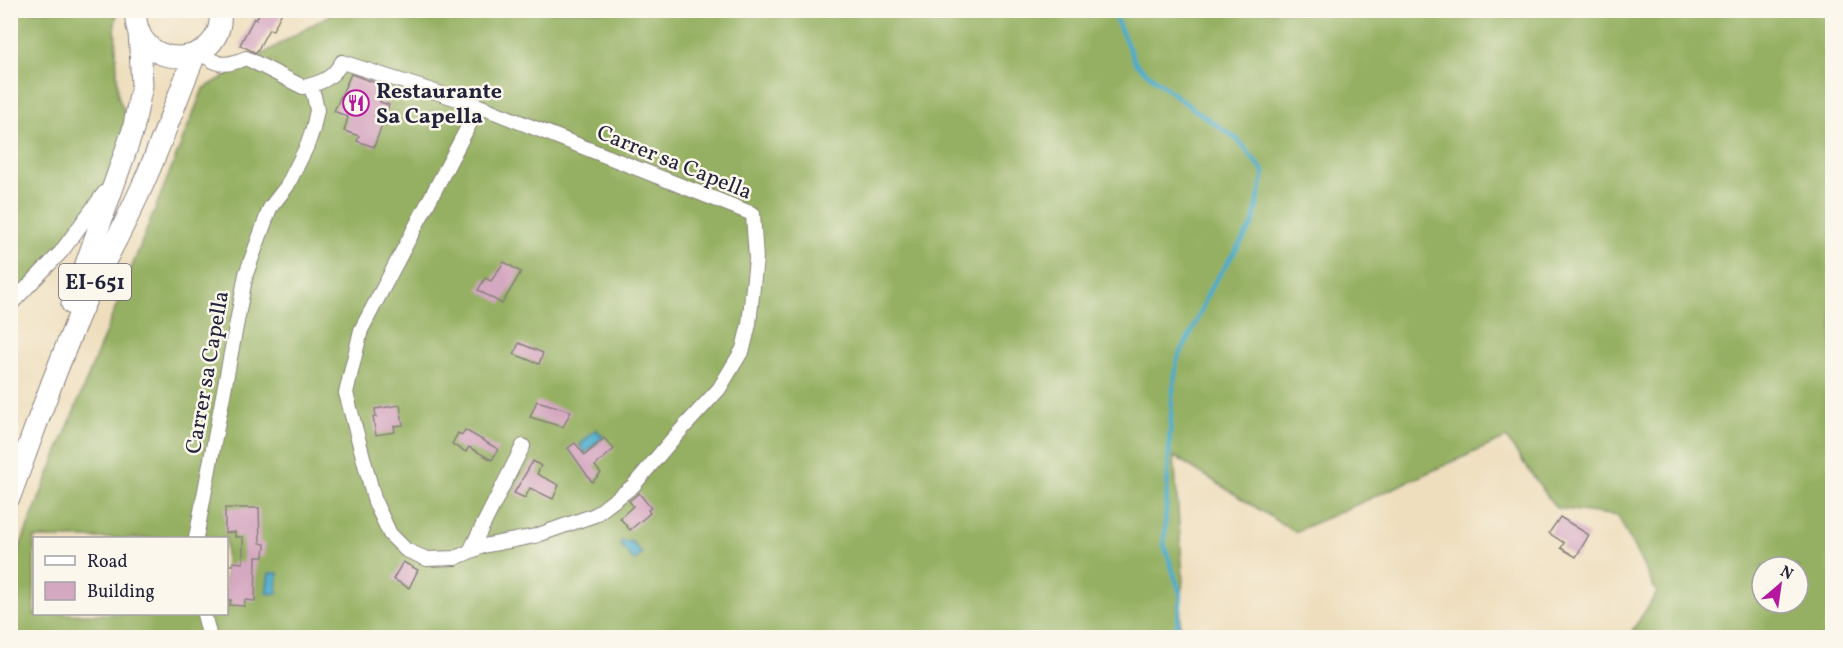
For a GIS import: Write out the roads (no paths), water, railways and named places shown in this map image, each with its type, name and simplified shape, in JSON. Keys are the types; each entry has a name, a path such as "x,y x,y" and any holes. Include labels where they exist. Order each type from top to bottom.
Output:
{"main road":[{"name":"EI-651","path":"10,496 50,386 84,304 145,181 182,83 197,54 213,41 223,15"},
{"name":"EI-651","path":"137,21 150,47 166,56 185,57 197,54"},
{"name":"EI-651","path":"50,386 73,300 133,130 142,85 137,21"}],"street":[{"path":"197,54 217,64 232,64 246,58 303,87 310,86"},
{"name":"Carrer sa Capella","path":"196,537 246,274 270,208 287,186 313,129 317,110 310,86 331,77 342,62 479,106 753,214 756,259 749,324 743,349 719,389 633,486 595,515 535,536 483,546 455,558 427,559 406,550 390,534 375,502 345,393 361,330 479,106"},
{"path":"10,305 61,252 115,178"},
{"path":"470,551 523,446"},
{"path":"204,615 210,638"}],"water":[{"path":"596,429 603,437 585,454 580,445"},
{"path":"621,541 628,543 631,541 642,554 634,561 621,545"},
{"path":"269,573 278,573 277,594 266,593"}],"waterway":[{"path":"1115,10 1115,17 1136,64 1181,100 1238,140 1264,172 1253,224 1210,289 1177,360 1172,398 1164,544 1181,596 1175,638"}],"place":[{"name":"Restaurante Sa Capella","path":"356,103"}]}
